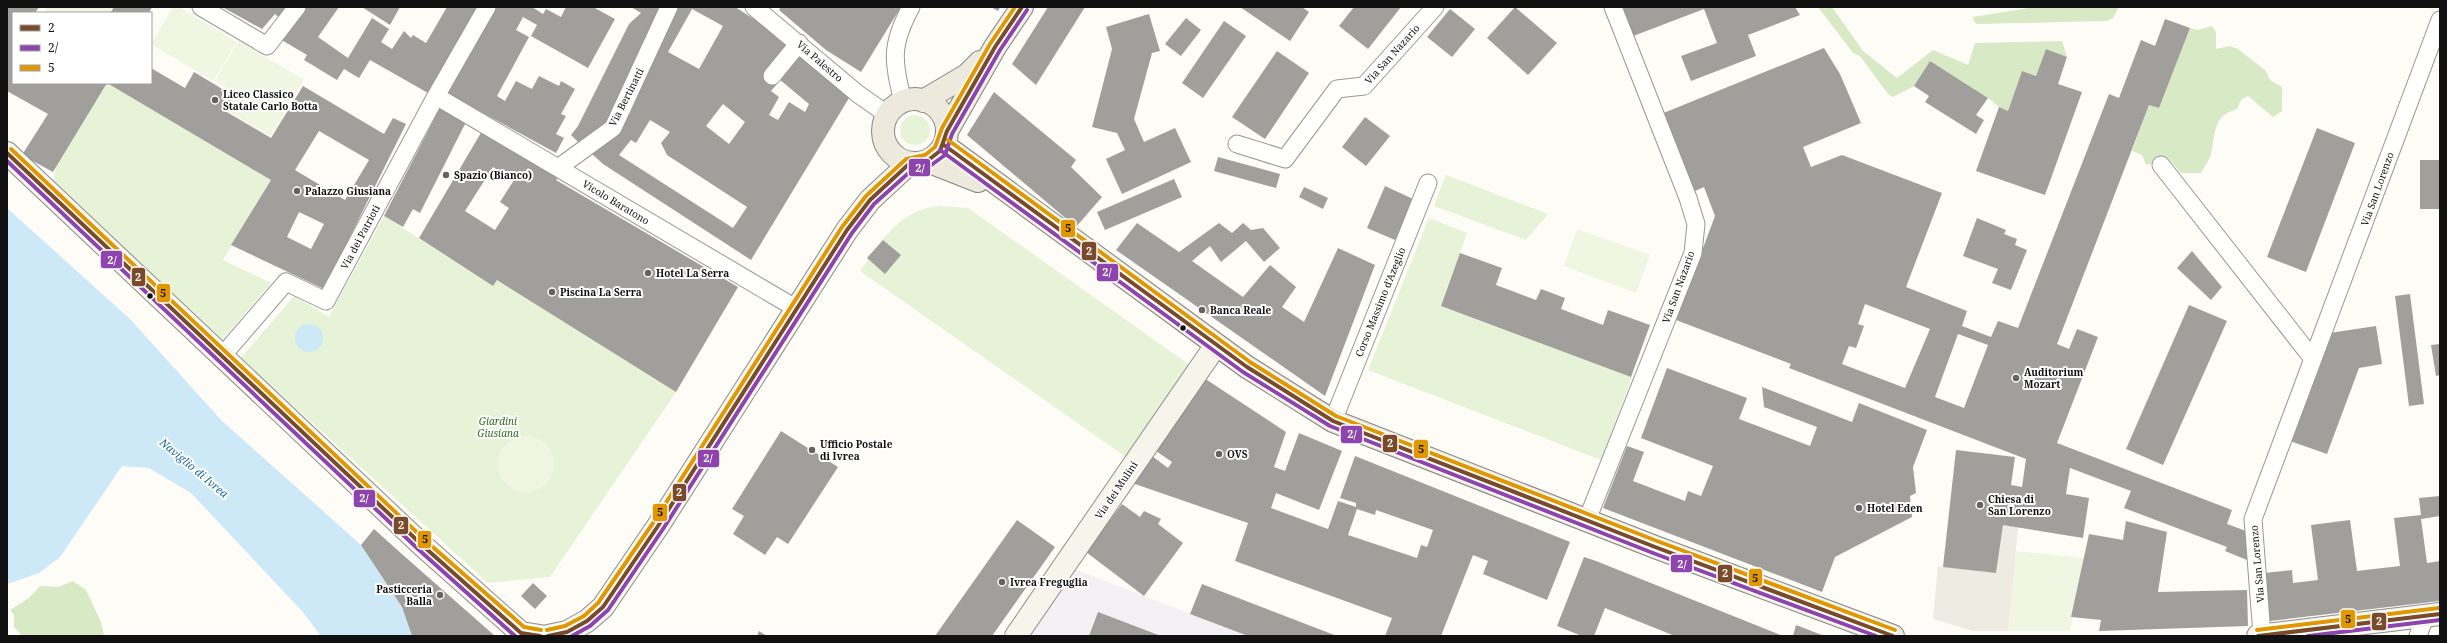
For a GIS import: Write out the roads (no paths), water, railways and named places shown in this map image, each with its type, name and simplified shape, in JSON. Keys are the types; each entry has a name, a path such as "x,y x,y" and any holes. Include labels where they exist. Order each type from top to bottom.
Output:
{"main road":[{"path":"548,636 567,632 587,621 603,607 847,230 870,200 918,162 936,155 995,47 1022,7"},
{"path":"995,47 967,75 905,106 883,134 888,148 896,157 918,162 1002,190"},
{"path":"905,106 933,104 940,112 945,138 1002,190 1216,345 1304,405 1333,421 1587,520 1893,636"},
{"path":"7,153 422,545 530,634"},
{"name":"Via dei Mulini","path":"1016,636 1216,345"},
{"path":"2258,636 2428,622"}],"street":[{"path":"201,7 267,46 296,7"},
{"name":"Via dei Patrioti","path":"222,356 286,282 326,301 436,96 487,7"},
{"name":"Via Bertinatti","path":"558,168 613,128 669,7"},
{"name":"Via Palestro","path":"754,7 772,12 799,43 858,94 905,106"},
{"path":"905,106 894,64 901,27 911,7"},
{"name":"Via San Nazario","path":"1237,144 1285,159 1337,89 1364,86 1435,7"},
{"name":"Via San Nazario","path":"1587,520 1693,253 1696,224 1688,198 1613,7"},
{"name":"Via San Lorenzo","path":"2262,636 2253,519 2440,20"},
{"path":"772,76 799,43"},
{"name":"Vicolo Baratono","path":"436,96 796,309"},
{"path":"2161,165 2313,359"},
{"name":"Corso Massimo d'Azeglio","path":"1333,421 1428,183"}],"water":[{"name":"Naviglio di Ivrea","path":"7,208 131,320 222,421 361,545 402,607 412,636 321,636 302,611 191,493 149,468 122,466 60,557 39,573 7,584"},
{"path":"309,324 319,328 323,338 319,348 309,352 299,348 295,338 299,328"}],"place":[{"name":"Liceo Classico Statale Carlo Botta","path":"215,100"},
{"name":"Spazio (Bianco)","path":"446,175"},
{"name":"Palazzo Giusiana","path":"297,191"},
{"name":"Hotel La Serra","path":"648,273"},
{"name":"Piscina La Serra","path":"552,292"},
{"name":"Banca Reale","path":"1202,310"},
{"name":"Auditorium Mozart","path":"2016,378"},
{"name":"Ufficio Postale di Ivrea","path":"812,450"},
{"name":"OVS","path":"1219,454"},
{"name":"Chiesa di San Lorenzo","path":"1980,505"},
{"name":"Hotel Eden","path":"1859,508"},
{"name":"Ivrea Freguglia","path":"1002,582"},
{"name":"Pasticceria Balla","path":"440,595"}],"park label":[{"name":"Giardini Giusiana","path":"498,426"}]}
